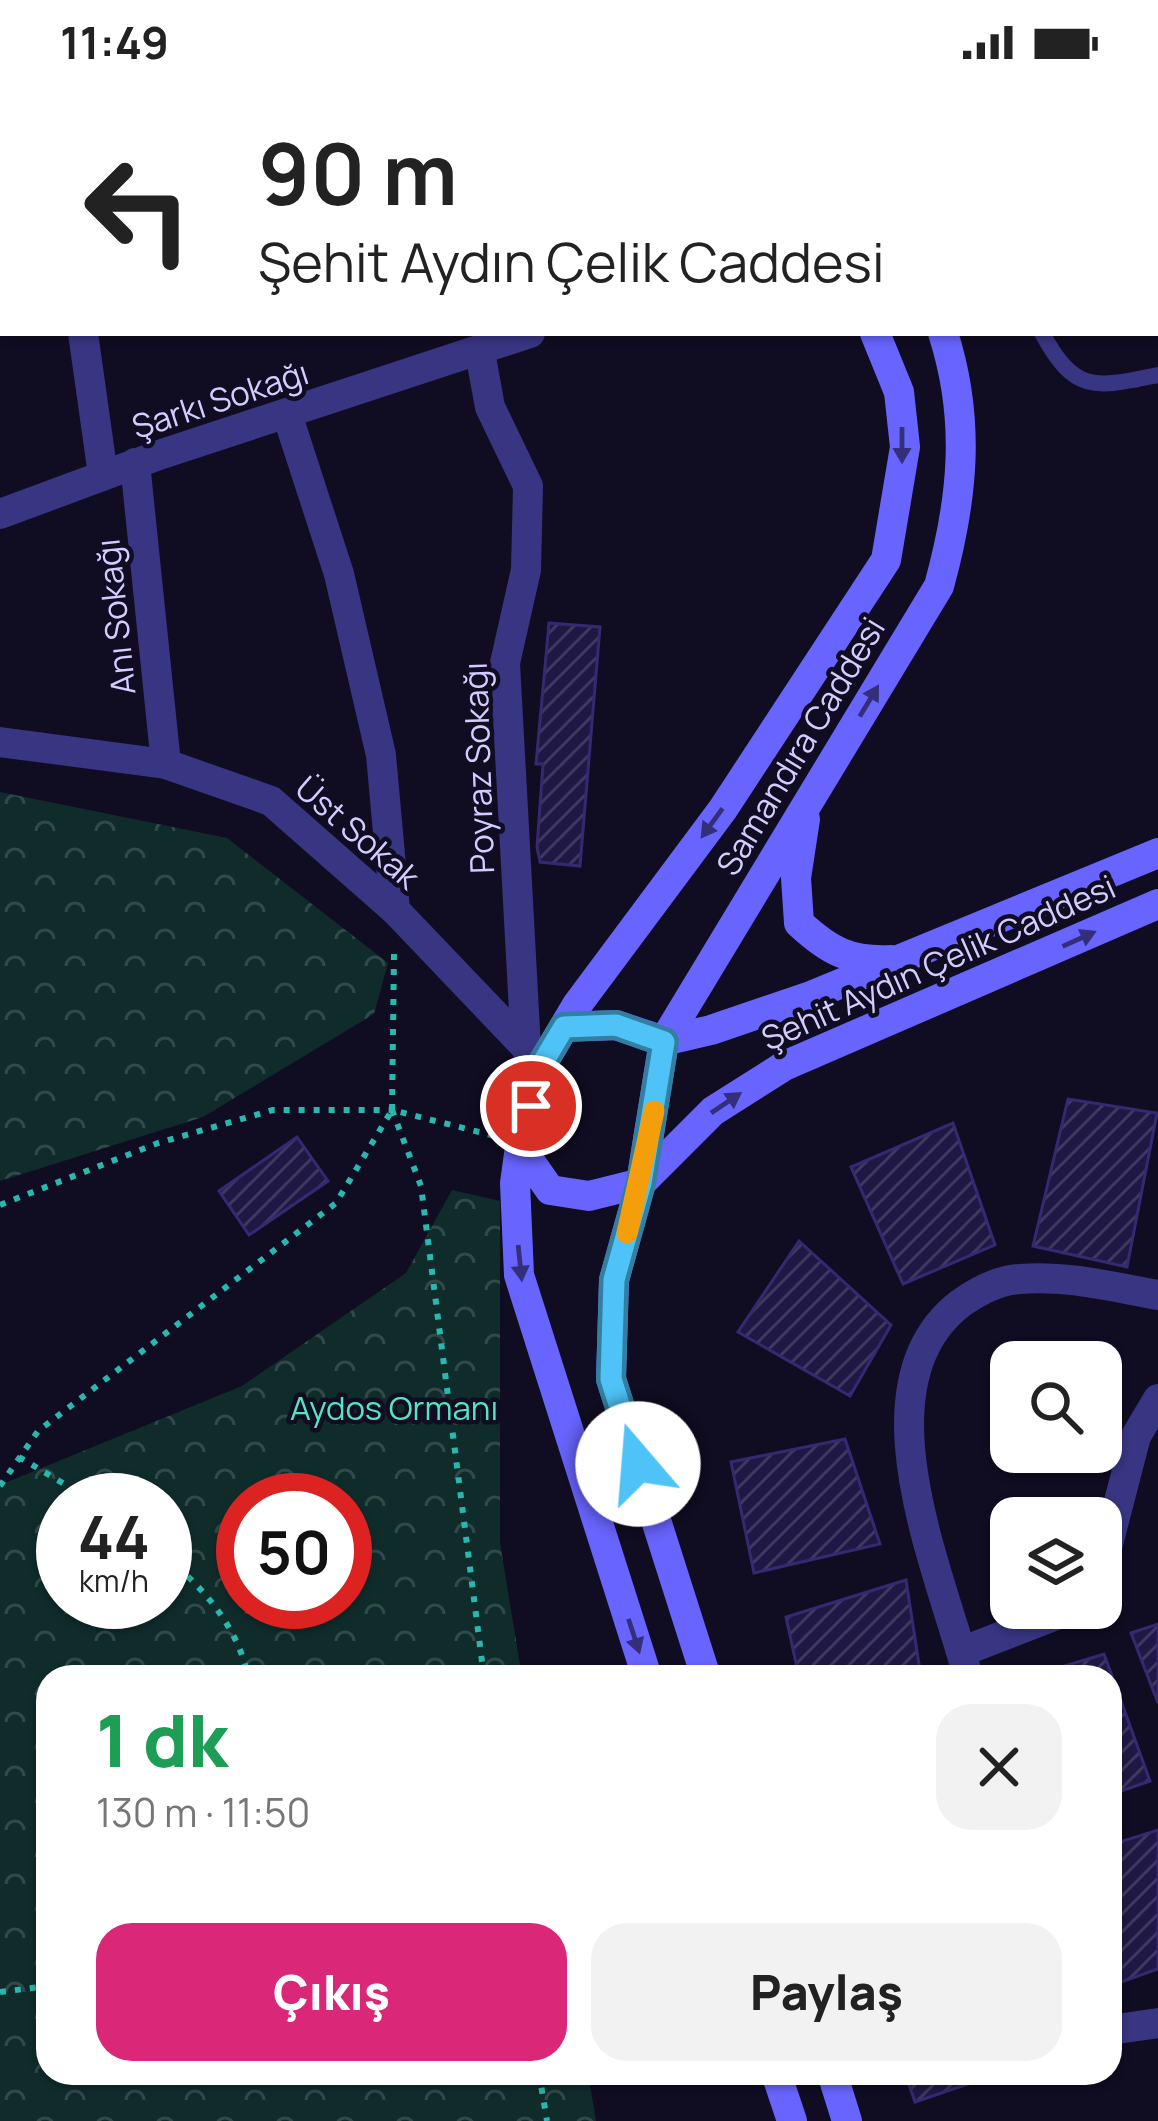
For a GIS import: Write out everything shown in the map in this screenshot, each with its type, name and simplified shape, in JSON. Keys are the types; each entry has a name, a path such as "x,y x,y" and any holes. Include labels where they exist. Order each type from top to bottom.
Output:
{"main road":[{"name":"Samandıra Caddesi","path":"643,1665 519,1275 515,1184 534,1056 564,1027 723,809 886,560 905,447 898,392 876,336"},
{"name":"Samandıra Caddesi","path":"702,1665 611,1379 614,1280 641,1183 664,1042 939,586 957,522 964,461 958,394 944,336"},
{"name":"Şehit Aydın Çelik Caddesi","path":"808,801 796,878 799,923 830,952 865,962 900,960"},
{"name":"Şehit Aydın Çelik Caddesi","path":"664,1042 808,997 1158,853"},
{"name":"Şehit Aydın Çelik Caddesi","path":"641,1183 713,1111 784,1066 1158,904"},
{"path":"564,1027 616,1025 664,1042"},
{"path":"520,1147 550,1190 590,1196 641,1183"},
{"path":"780,2085 792,2121"},
{"path":"836,2085 847,2121"}],"street":[{"path":"83,336 103,475"},
{"name":"Şarkı Sokağı","path":"0,514 135,464 522,336"},
{"name":"Poyraz Sokağı","path":"480,352 490,407 528,486 526,570 505,663 534,1056"},
{"path":"287,414 339,574 381,755 395,910"},
{"name":"Anı Sokağı","path":"135,464 166,764"},
{"name":"Üst Sokak","path":"0,742 166,764 271,802 395,910 534,1056"},
{"path":"1033,1629 964,1664 919,1505 908,1415 910,1378 923,1345 945,1316 976,1292 1015,1279 1056,1278 1158,1294"},
{"path":"1120,1497 1136,1436 1158,1400"},
{"path":"1122,2028 1158,2023"}],"lane":[{"path":"1044,336 1061,369 1085,382 1106,386 1158,375"}],"path":[{"path":"395,910 392,1110 421,1186 482,1665"},
{"path":"0,1204 158,1143 273,1110 392,1110 480,1130 520,1147"},
{"path":"0,1486 38,1431 336,1203 392,1110"},
{"path":"20,1457 46,1473"},
{"path":"192,1577 244,1654 246,1665"},
{"path":"0,1992 36,1988"},
{"path":"541,2085 548,2121"}],"green space":[{"path":"0,792 227,838 388,963 374,1014 203,1117 0,1181"},
{"name":"Aydos Ormanı","path":"452,1190 500,1201 500,1543 520,1665 36,1665 36,2085 590,2085 596,2121 0,2121 0,1485 242,1386 406,1273"}],"building":[{"path":"549,623 600,627 580,866 540,862 537,847 543,764 536,764"},
{"path":"1068,1099 1157,1113 1127,1267 1033,1246"},
{"path":"953,1123 995,1245 903,1284 851,1167"},
{"path":"297,1137 328,1181 249,1235 219,1191"},
{"path":"799,1241 891,1325 850,1396 738,1332"},
{"path":"845,1439 880,1544 754,1573 731,1462"},
{"path":"906,1580 919,1665 796,1665 786,1617"},
{"path":"1158,1624 1158,1703 1131,1633"},
{"path":"1104,1654 1108,1665 1068,1665"},
{"path":"1122,1704 1150,1781 1122,1791"},
{"path":"1158,1830 1158,1969 1122,1982 1122,1841"},
{"path":"909,2085 965,2085 915,2102"}],"slow traffic":[{"path":"627,1233 654,1111"}],"route":[{"path":"531,1106 542,1064 564,1027 616,1025 646,1031 664,1042 641,1183 614,1280 611,1379 638,1464"}]}
